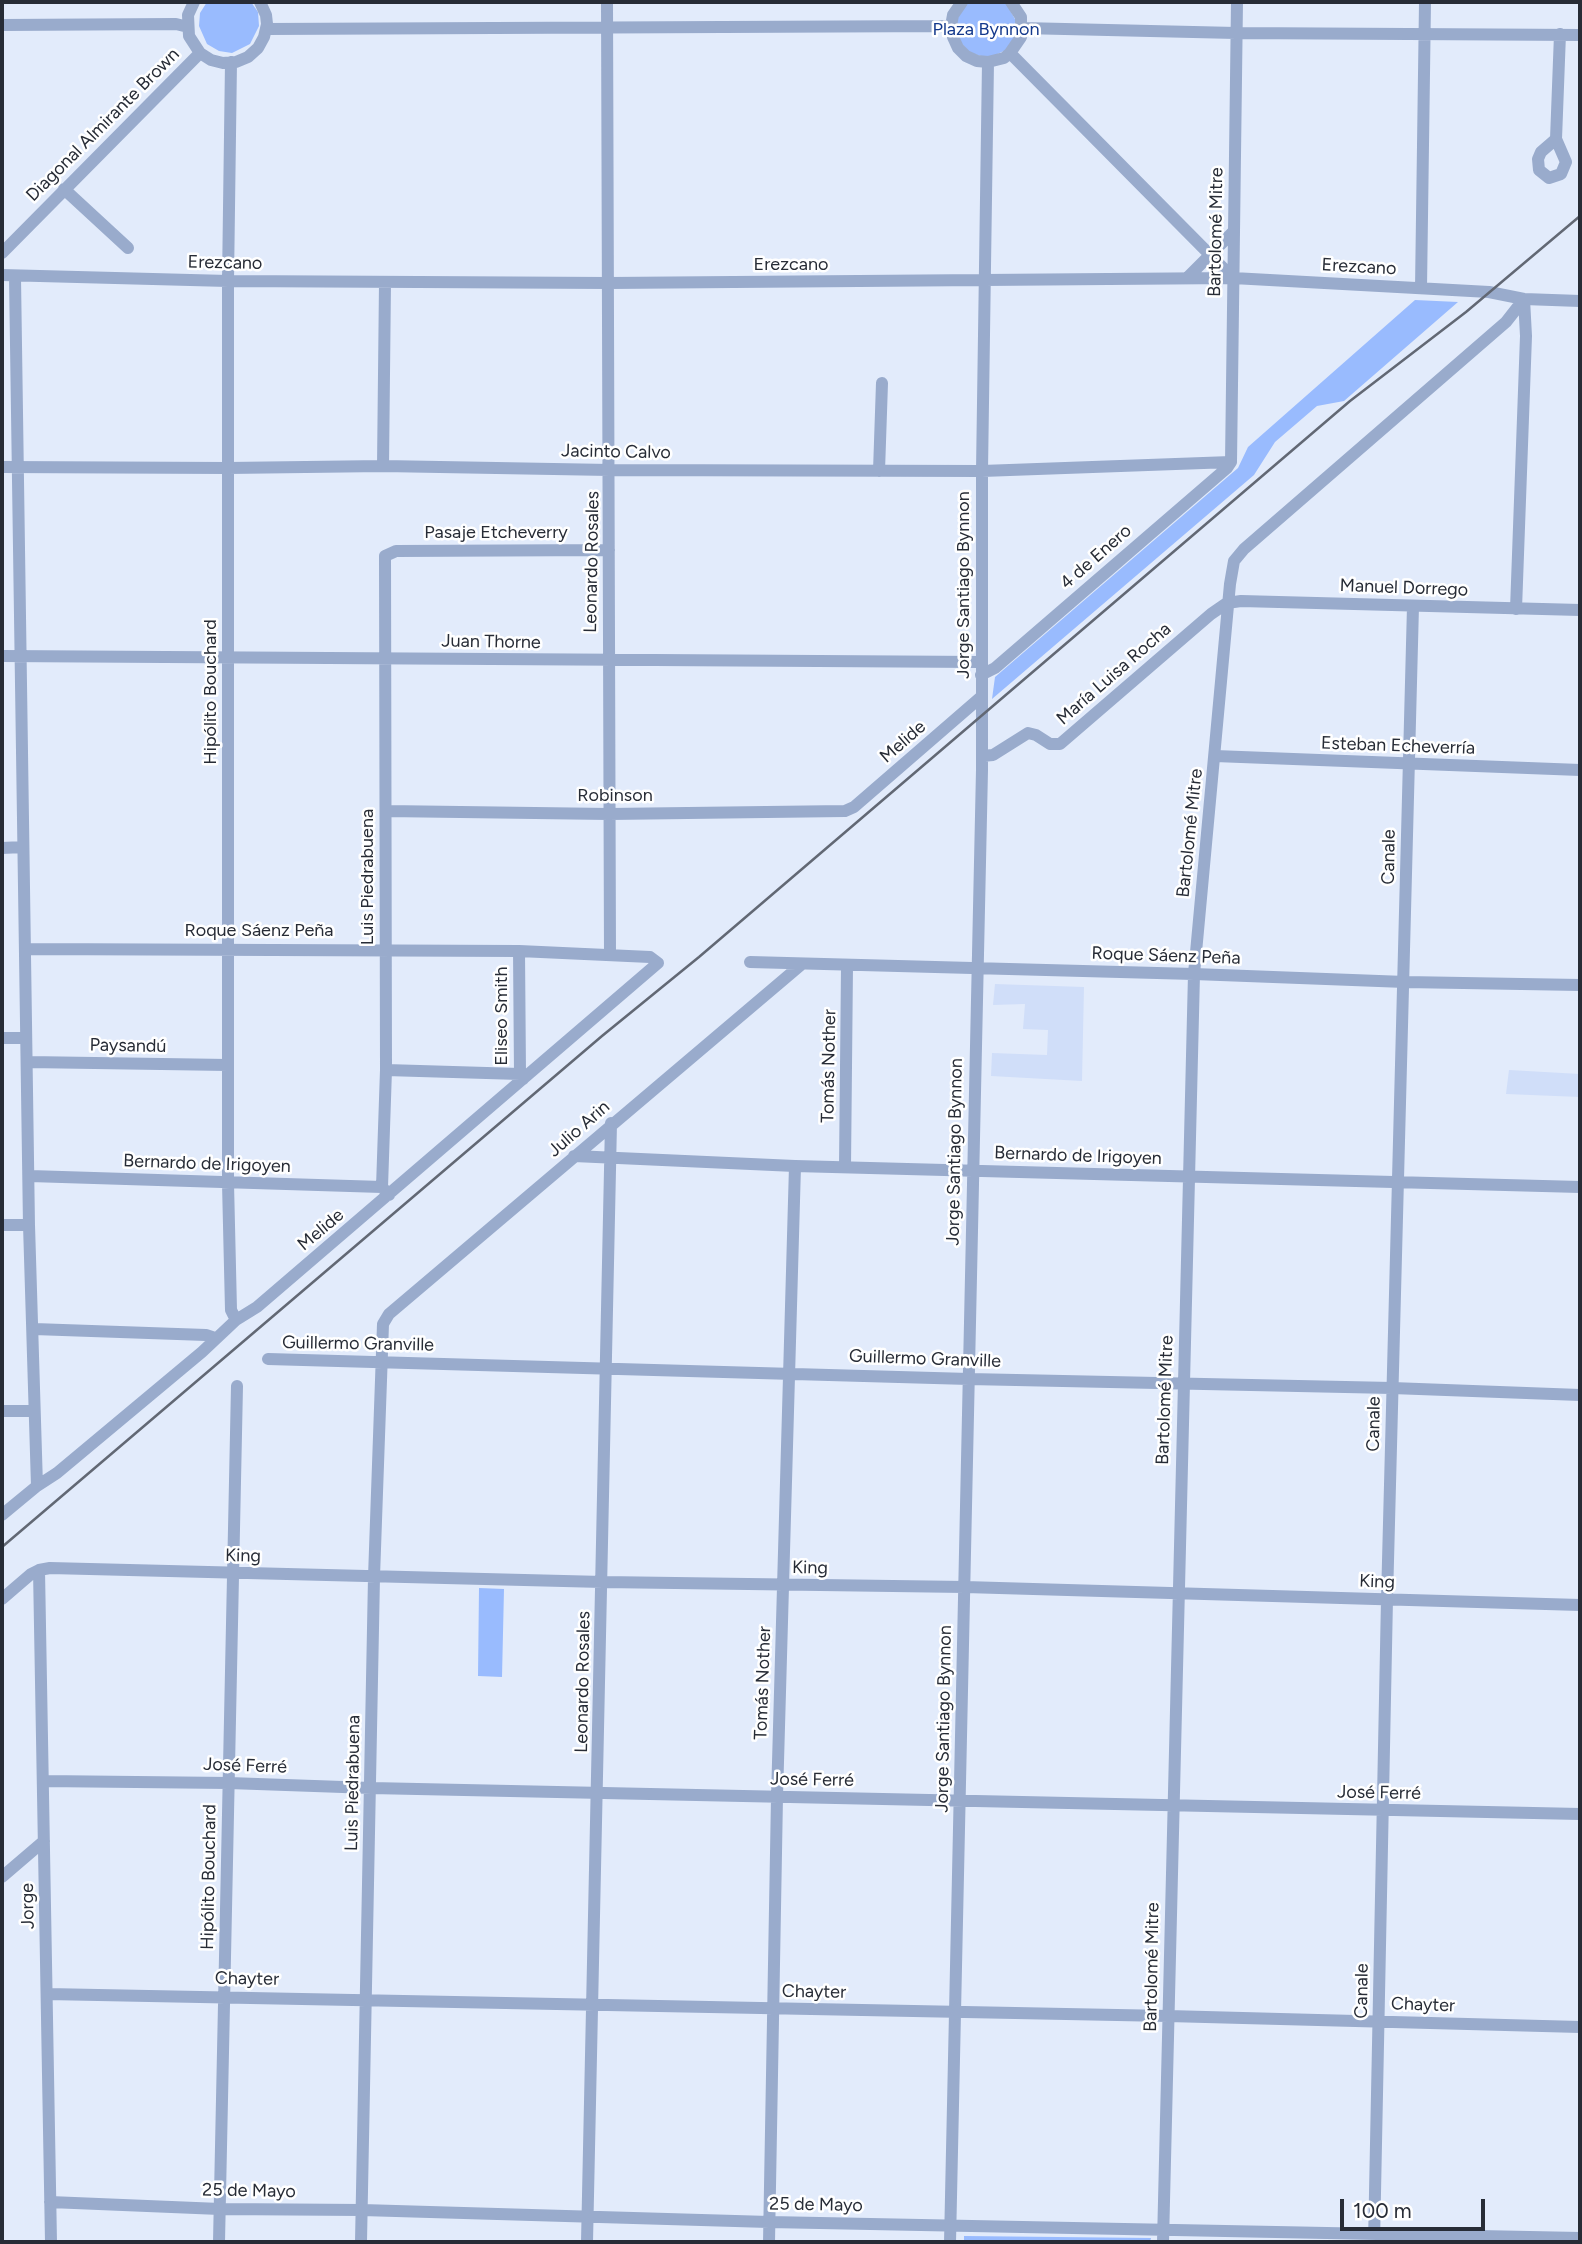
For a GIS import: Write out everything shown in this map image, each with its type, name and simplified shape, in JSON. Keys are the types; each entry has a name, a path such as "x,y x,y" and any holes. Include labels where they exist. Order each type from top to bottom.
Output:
{"street":[{"path":"194,2 188,15 188,27 200,53 211,60 231,62 248,57 258,48 266,29 266,15 260,2"},
{"name":"Leonardo Rosales","path":"607,2 610,283 610,955"},
{"path":"961,2 953,15 953,37 966,56 988,62 1004,58 1017,46 1022,28 1021,17 1011,2"},
{"name":"Bartolomé Mitre","path":"1231,462 1237,2"},
{"path":"1421,288 1425,2"},
{"path":"2,24 176,24 188,27"},
{"path":"266,29 951,26"},
{"path":"1022,28 1236,33 1580,35"},
{"path":"1556,139 1560,34"},
{"name":"Diagonal Almirante Brown","path":"2,253 200,53"},
{"path":"1010,53 1233,278"},
{"name":"Hipólito Bouchard","path":"231,62 228,281 228,1183 231,1310 236,1320"},
{"name":"Jorge Santiago Bynnon","path":"950,2242 982,757 982,471 988,62"},
{"path":"64,188 128,248"},
{"path":"1187,278 1233,232"},
{"name":"Erezcano","path":"2,275 228,281 610,283 1233,278 1489,292 1524,299 1580,302"},
{"path":"15,277 29,1225 37,1486"},
{"path":"383,466 385,282"},
{"path":"1516,609 1526,336 1524,299"},
{"name":"Bartolomé Mitre","path":"1163,2242 1194,974 1227,603 1234,561 1244,548 1506,322 1524,299"},
{"path":"879,471 882,383"},
{"name":"Jacinto Calvo","path":"2,467 383,466 610,470 982,471 1231,462"},
{"name":"4 de Enero","path":"981,675 995,668 1231,462"},
{"name":"Pasaje Etcheverry","path":"385,556 396,551 609,550"},
{"name":"Luis Piedrabuena","path":"385,556 386,1191"},
{"name":"Manuel Dorrego","path":"1227,603 1241,601 1580,610"},
{"name":"María Luisa Rocha","path":"982,757 993,755 1028,733 1049,744 1060,744 1227,603"},
{"name":"Canale","path":"1374,2237 1392,1388 1413,607"},
{"name":"Juan Thorne","path":"2,656 981,662"},
{"name":"Melide","path":"845,811 854,807 981,697"},
{"name":"Esteban Echeverría","path":"1215,756 1580,770"},
{"name":"Robinson","path":"386,811 609,814 845,811"},
{"path":"2,848 23,847"},
{"name":"Roque Sáenz Peña","path":"26,948 519,951 650,957 658,963"},
{"name":"Eliseo Smith","path":"519,951 522,1077"},
{"name":"Roque Sáenz Peña","path":"750,962 1580,985"},
{"name":"Melide","path":"2,1516 57,1473 236,1320 257,1307 386,1191 658,963"},
{"name":"Julio Arin","path":"383,1324 389,1314 611,1123 802,964"},
{"name":"Tomás Nother","path":"845,1167 848,965"},
{"path":"2,1038 26,1038"},
{"name":"Paysandú","path":"28,1062 228,1065"},
{"path":"386,1070 522,1077"},
{"name":"Leonardo Rosales","path":"587,2242 611,1123"},
{"name":"Bernardo de Irigoyen","path":"574,1156 795,1166 1580,1187"},
{"name":"Tomás Nother","path":"769,2242 777,1797 795,1166"},
{"name":"Bernardo de Irigoyen","path":"30,1176 386,1191"},
{"path":"2,1225 29,1225"},
{"name":"Luis Piedrabuena","path":"361,2242 374,1577 383,1324"},
{"path":"34,1329 206,1335 215,1339"},
{"name":"Guillermo Granville","path":"268,1359 1580,1395"},
{"name":"Hipólito Bouchard","path":"219,2242 237,1386"},
{"path":"2,1411 34,1411"},
{"path":"2,1599 39,1570"},
{"name":"King","path":"39,1570 965,1587 1580,1605"},
{"name":"Jorge","path":"39,1570 51,2242"},
{"name":"José Ferré","path":"43,1781 1580,1814"},
{"path":"2,1877 44,1841"},
{"name":"Chayter","path":"47,1994 1168,2016 1580,2027"},
{"name":"25 de Mayo","path":"50,2202 220,2209 1164,2229 1374,2237 1580,2238"}],"shaded area":[{"path":"995,984 1084,987 1082,1081 991,1076 992,1053 1047,1055 1048,1030 1023,1029 1025,1004 993,1005"},
{"path":"1509,1070 1580,1074 1580,1097 1506,1094"}],"green space":[{"path":"207,2 251,2 258,12 259,26 250,44 232,53 219,51 207,44 199,26 200,13"},
{"name":"Plaza Bynnon","path":"968,2 1006,3 1016,21 1014,41 1008,49 989,58 970,53 957,38 956,18"},
{"path":"1415,300 1458,302 1344,401 1317,406 1275,442 1254,475 992,699 995,677 1238,468 1248,447"},
{"path":"479,1588 504,1589 502,1677 478,1676"},
{"path":"964,2236 1151,2238 1150,2242 964,2242"}],"railway":[{"path":"2,1547 1350,401 1466,312 1580,216"}]}
